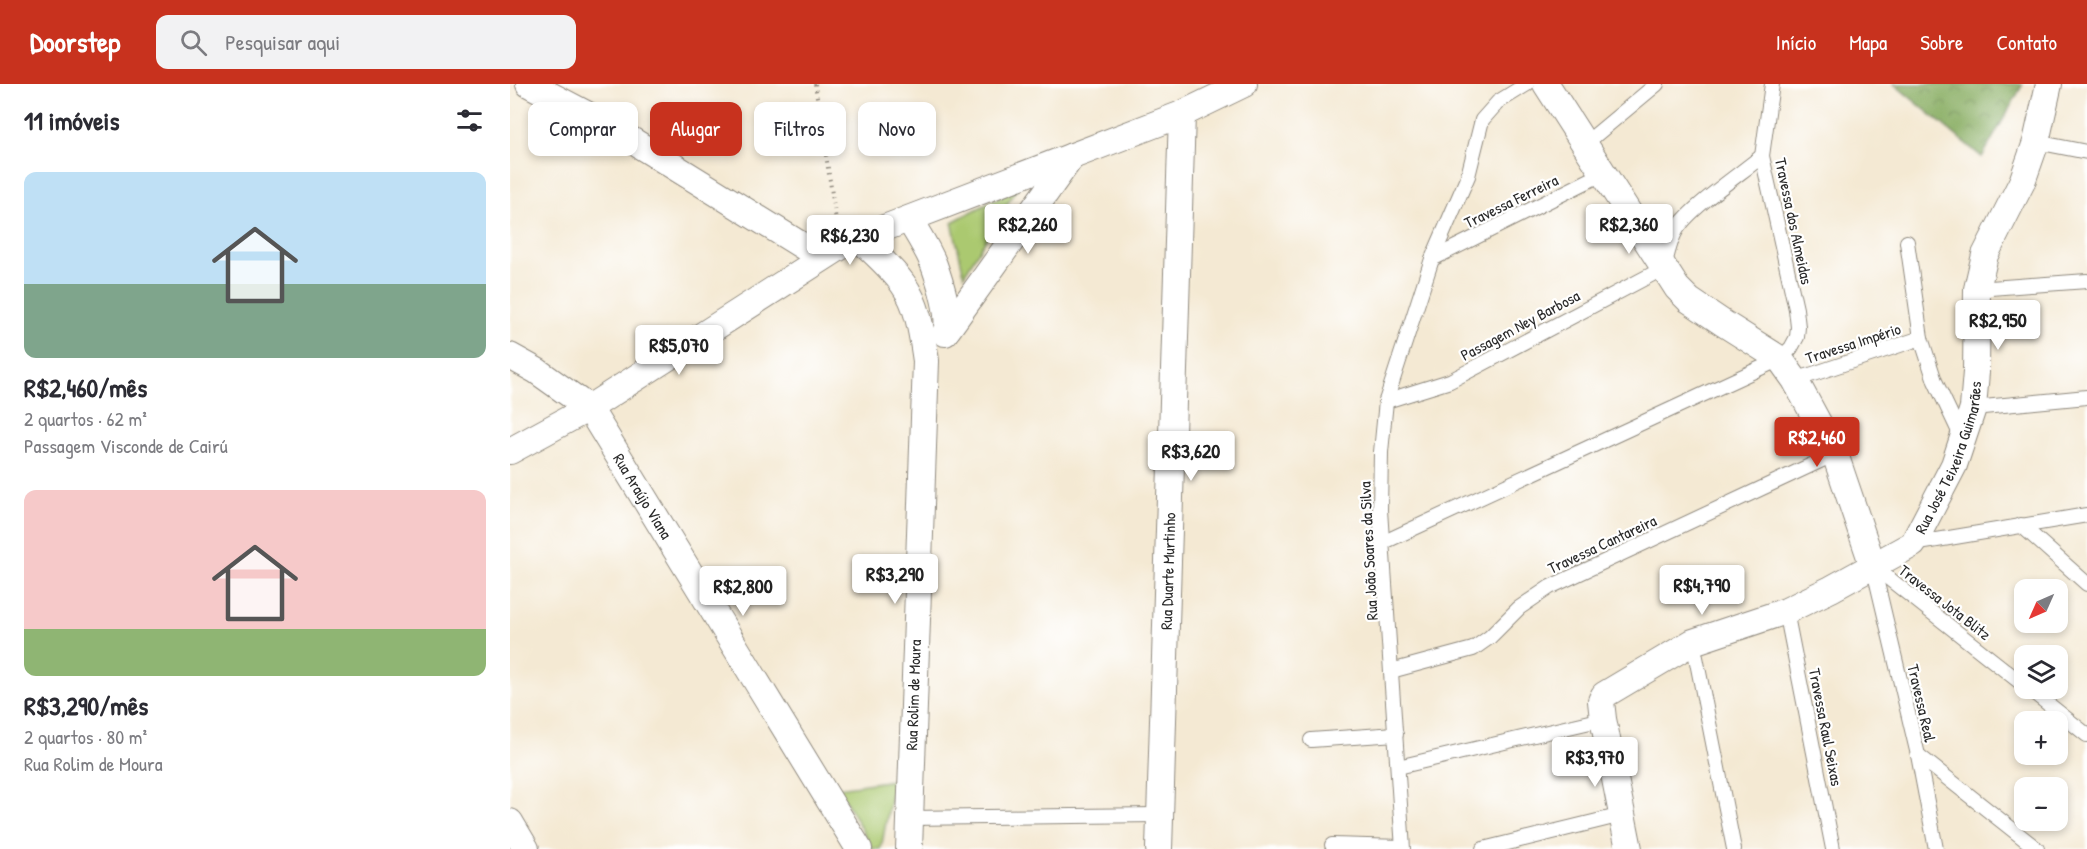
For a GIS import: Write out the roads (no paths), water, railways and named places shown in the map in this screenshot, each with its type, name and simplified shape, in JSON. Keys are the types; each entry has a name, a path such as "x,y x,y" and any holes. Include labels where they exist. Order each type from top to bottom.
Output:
{"street":[{"name":"Rua Rolim de Moura","path":"529,84 840,248 904,285 922,331 926,361 909,849"},
{"path":"510,451 589,408 840,248 909,219 1182,114 1244,84"},
{"path":"1546,84 1677,288 1689,300 1780,359 1795,380 1835,454 1873,566"},
{"name":"Rua José Teixeira Guimarães","path":"1629,849 1601,701 1609,691 1693,642 1786,611 1913,544 1954,465 1973,408 1977,289 1985,255 2022,182 2036,142 2049,84"},
{"name":"Rua Duarte Murtinho","path":"1159,849 1158,815 1182,114"},
{"path":"926,361 1072,156"},
{"path":"909,219 934,264 946,303 948,328"},
{"name":"Rua Araújo Viana","path":"510,356 537,371 589,408 859,849"},
{"path":"510,822 526,849"}],"lane":[{"name":"Rua João Soares da Silva","path":"1403,848 1380,510 1381,452 1386,401 1432,259 1468,176 1482,120 1498,102 1527,84"},
{"path":"1586,143 1657,84"},
{"name":"Travessa dos Almeidas","path":"1772,84 1762,156 1798,327 1797,337 1791,348 1780,359"},
{"path":"2036,142 2087,152"},
{"path":"1664,268 1672,240 1678,228 1690,214 1762,156"},
{"name":"Travessa Ferreira","path":"1432,259 1604,173"},
{"path":"1907,242 1921,338 1935,381 1963,440"},
{"name":"Passagem Ney Barbosa","path":"1386,401 1450,381 1664,268"},
{"path":"1977,289 2087,281"},
{"name":"Travessa Império","path":"1795,380 1921,338"},
{"path":"1382,543 1780,359"},
{"path":"1973,408 2087,397"},
{"name":"Travessa Cantareira","path":"1391,671 1473,650 1490,637 1519,608 1550,586 1835,454"},
{"path":"1913,544 2087,515"},
{"path":"2021,525 2087,584"},
{"name":"Travessa Jota Blitz","path":"1873,566 2014,678"},
{"name":"Travessa Real","path":"1873,566 1917,755 1936,849"},
{"name":"Travessa Raul Seixas","path":"1786,611 1833,849"},
{"path":"1693,642 1734,849"},
{"name":"Travessa Jota Blitz","path":"2041,699 2087,735"},
{"path":"1398,767 1604,719"},
{"path":"1311,740 1396,734"},
{"path":"1917,755 2037,849"},
{"path":"909,818 1158,815"},
{"path":"1483,849 1622,815"},
{"path":"1332,845 1403,848"}]}
